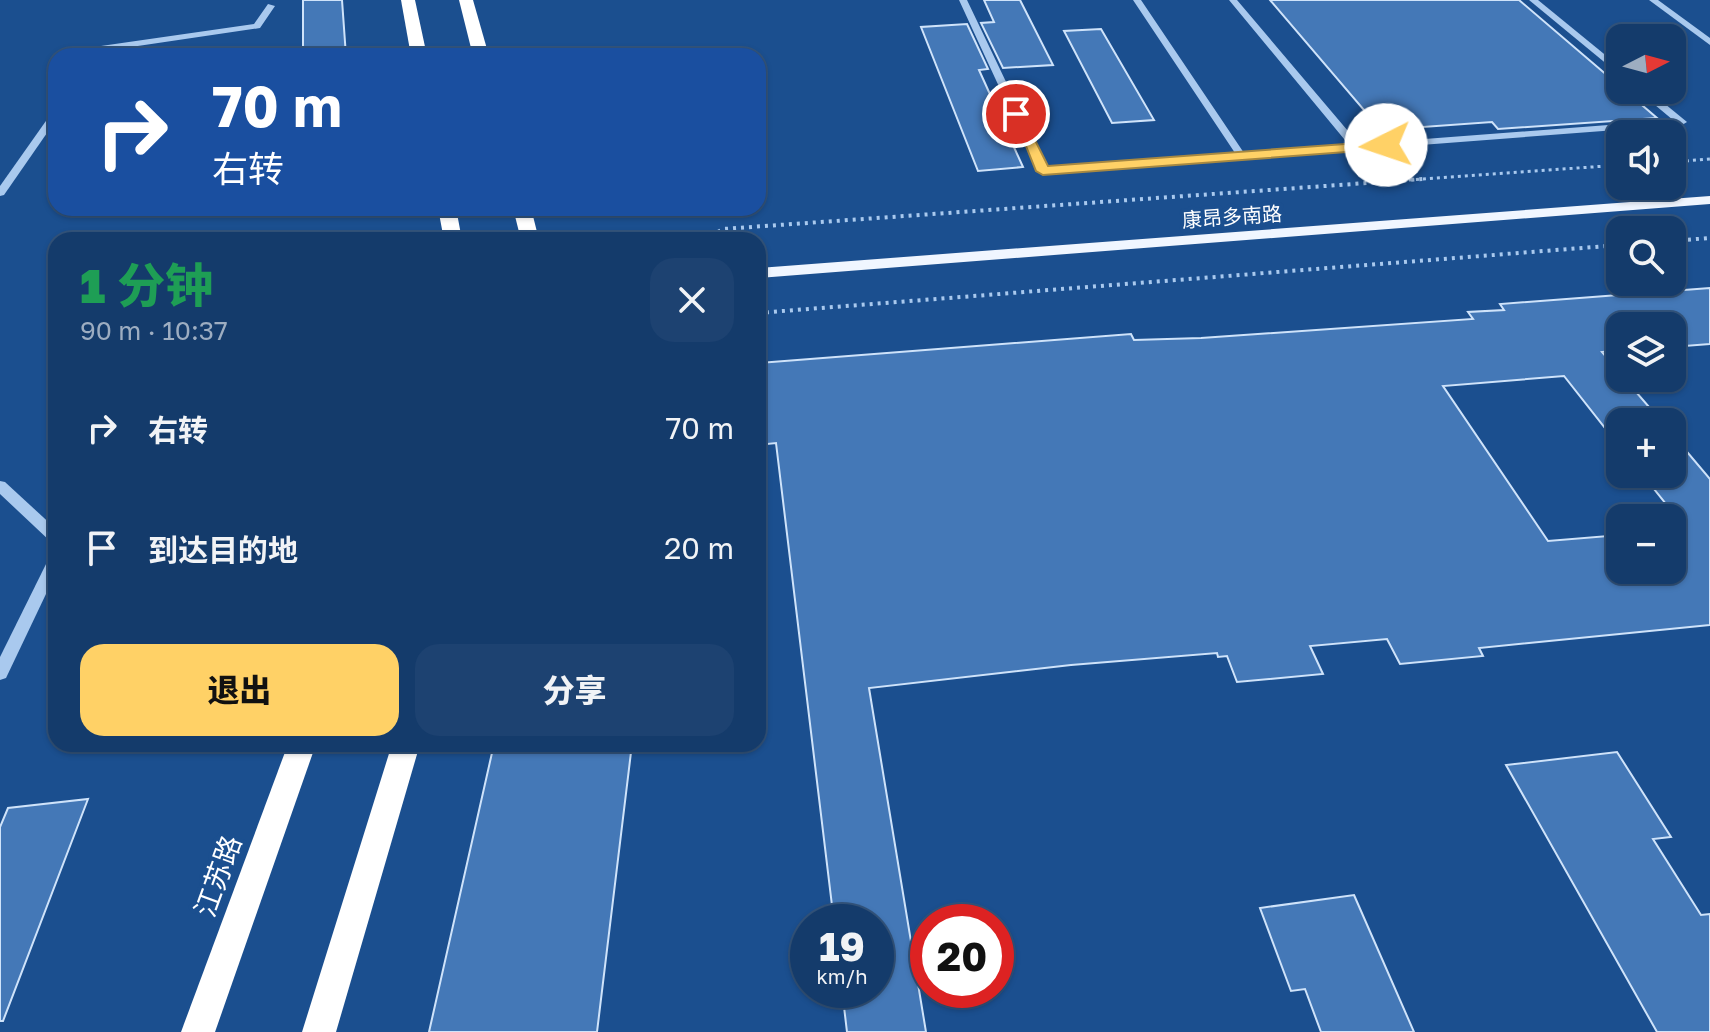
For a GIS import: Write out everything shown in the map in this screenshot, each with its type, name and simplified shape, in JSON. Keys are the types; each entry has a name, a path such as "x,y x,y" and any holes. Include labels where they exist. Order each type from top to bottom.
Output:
{"highway":[{"path":"408,0 417,48"},
{"path":"466,0 479,48"},
{"name":"江苏路","path":"198,1032 299,752"},
{"path":"319,1032 404,752"}],"main road":[{"name":"康昂多南路","path":"766,272 1710,200"}],"lane":[{"path":"963,0 1043,171 1682,122 1660,104"},
{"path":"1137,0 1241,155"},
{"path":"1233,0 1356,147"},
{"path":"1533,0 1606,60"},
{"path":"1653,0 1710,42"},
{"path":"108,48 257,26 271,6"},
{"path":"0,193 48,124"},
{"path":"0,486 48,531"},
{"path":"0,673 48,574"}],"path":[{"path":"1686,161 1710,159"},
{"path":"718,232 723,229 1606,166"},
{"path":"1686,240 1710,238"},
{"path":"766,312 1606,246"}],"building":[{"path":"303,0 342,0 345,48 303,48"},
{"path":"984,0 1020,0 1053,65 1003,68 981,23 994,22"},
{"path":"1270,0 1519,0 1606,74 1606,104 1641,104 1657,118 1498,129 1492,122 1381,130"},
{"path":"967,24 988,69 979,70 1023,167 978,171 921,27"},
{"path":"1101,29 1154,120 1112,123 1064,31"},
{"path":"1710,288 1710,344 1686,346 1686,312 1606,312 1606,352 1602,352 1606,357 1606,392 1636,392 1650,408 1606,408 1606,429 1564,376 1443,386 1548,541 1606,536 1606,584 1686,584 1686,504 1666,504 1653,488 1686,488 1686,451 1710,479 1710,625 1479,648 1483,656 1400,664 1387,639 1310,646 1323,674 1237,682 1227,656 1218,657 1217,653 1071,665 869,688 910,935 910,1008 922,1008 926,1032 847,1032 844,1008 894,1008 894,904 832,904 776,443 766,444 766,362 1131,334 1134,340 1201,338 1473,319 1468,312 1504,310 1500,304 1606,296 1686,296 1686,290"},
{"path":"492,752 631,752 597,1032 429,1032"},
{"path":"1617,752 1671,837 1653,839 1701,915 1710,914 1710,1032 1657,1032 1506,765"},
{"path":"88,799 3,1021 0,1021 0,827 8,808"},
{"path":"1354,895 1414,1032 1321,1032 1305,989 1291,991 1260,908"}],"route":[{"path":"1016,114 1043,171 1386,145"}]}
